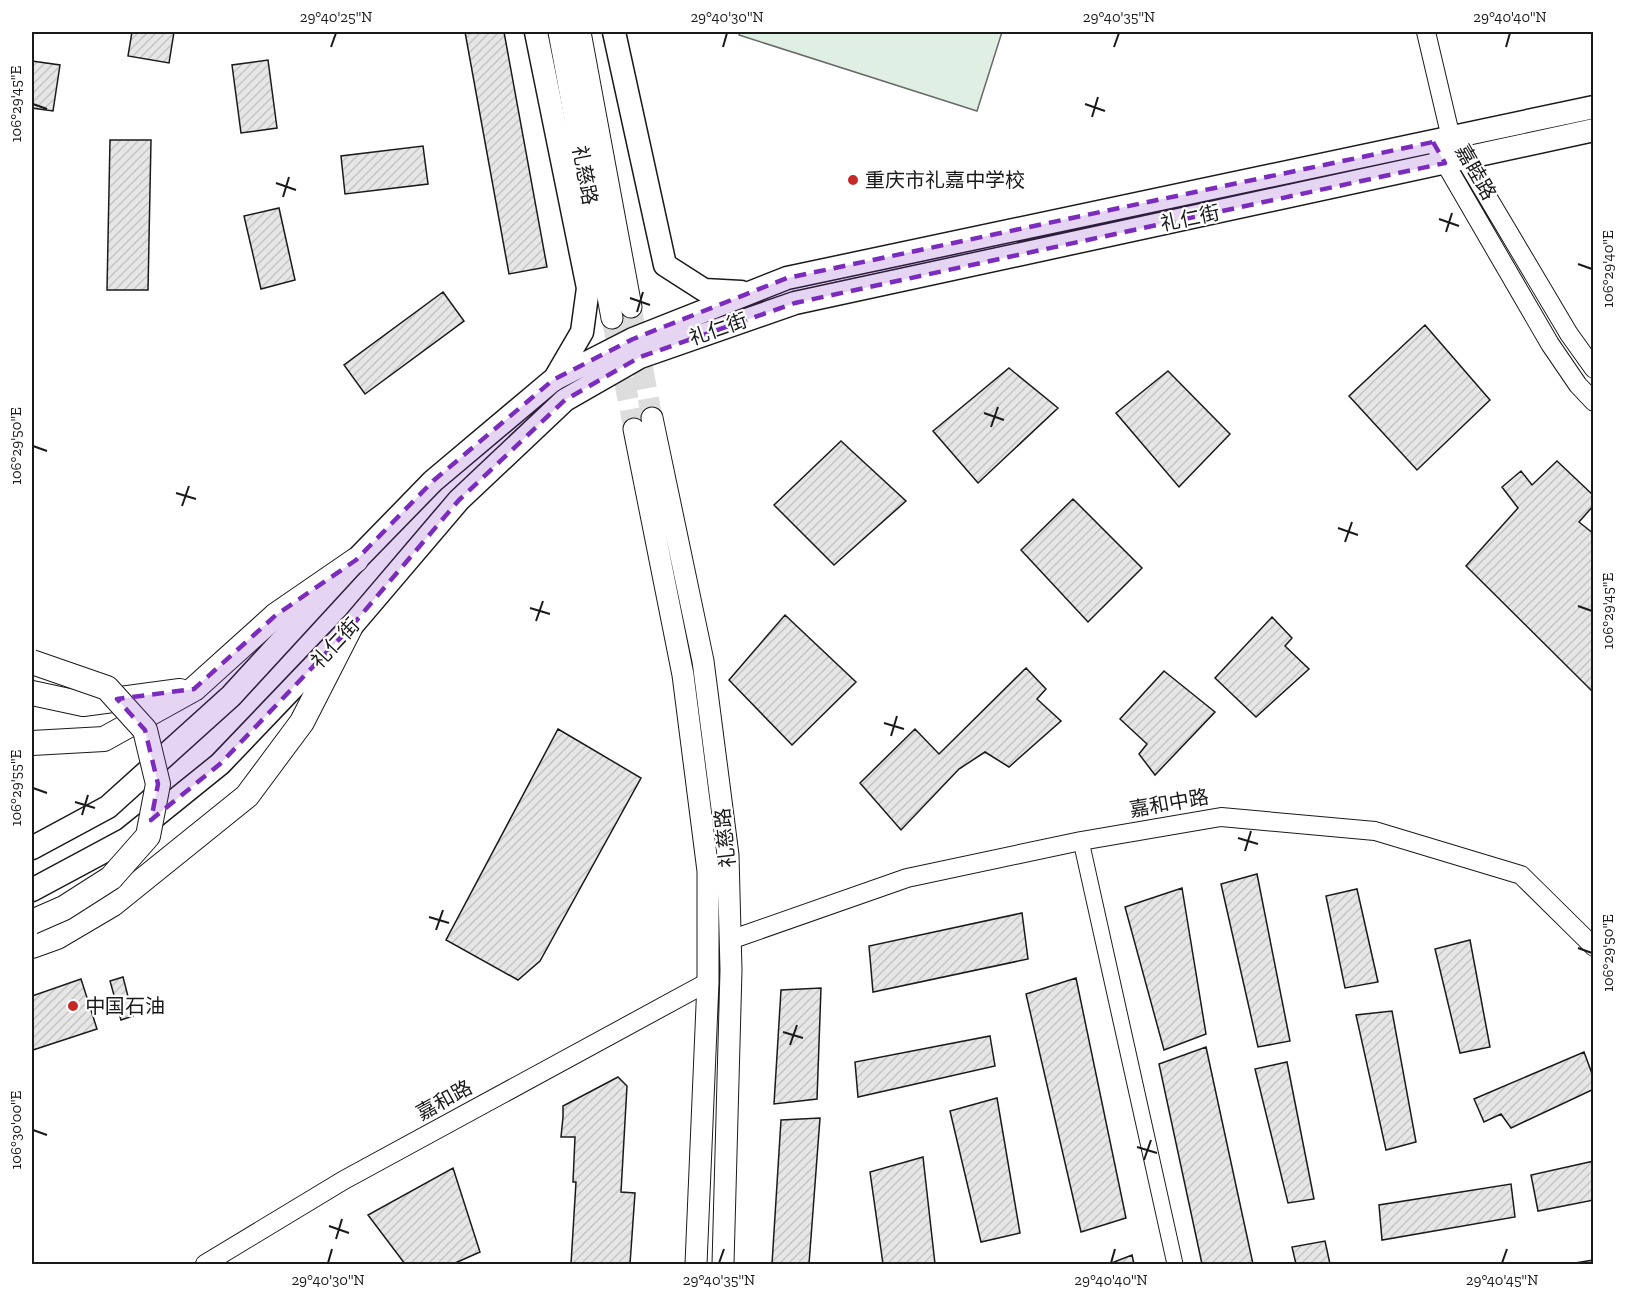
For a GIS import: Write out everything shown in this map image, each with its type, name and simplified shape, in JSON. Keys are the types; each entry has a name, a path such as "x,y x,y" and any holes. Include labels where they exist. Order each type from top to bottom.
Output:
{"highway":[{"path":"32,743 104,739 194,689 276,615 356,560"},
{"path":"32,946 57,937 113,904 247,795 302,722 350,627"},
{"path":"32,662 107,688 145,730 158,784 148,836 111,878 64,908 32,922"},
{"path":"32,693 83,704 194,689"}],"main road":[{"path":"536,32 588,288 582,332 553,380"},
{"name":"礼慈路","path":"559,32 612,318"},
{"name":"礼慈路","path":"580,32 631,307"},
{"path":"614,32 665,265 704,290 749,293"},
{"name":"礼仁街","path":"32,848 108,807 231,696 356,560 433,481 553,380 633,339 787,278 1593,107"},
{"name":"礼仁街","path":"32,890 127,839 220,764 350,627 459,500 565,400 640,357 795,303 1593,130"},
{"name":"礼慈路","path":"652,418 703,661 728,855 731,970 723,1264"},
{"name":"礼慈路","path":"634,429 683,675 708,872 708,982 696,1264"}],"street":[{"path":"1426,32 1442,140 1455,161"},
{"name":"嘉睦路","path":"1455,161 1593,369"},
{"name":"嘉睦路","path":"1455,161 1550,344 1578,385 1593,402"},
{"name":"嘉和中路","path":"730,940 907,878 1081,841 1221,817 1375,831 1521,875 1593,947"},
{"path":"1081,841 1175,1264"},
{"name":"嘉和路","path":"206,1264 344,1180 708,982"}],"highlighted area":[{"path":"1433,142 1445,163 795,303 640,357 565,400 459,500 350,628 220,764 151,820 158,784 145,730 117,699 194,689 276,615 356,560 433,481 553,380 633,339 787,278"}],"green space":[{"path":"740,32 1002,32 977,111 739,35"}],"building":[{"path":"132,32 174,32 169,63 128,56"},
{"path":"465,32 504,32 547,267 509,274"},
{"path":"268,60 277,128 241,133 232,65"},
{"path":"32,61 60,65 53,111 32,108"},
{"path":"110,140 151,140 148,290 107,290"},
{"path":"423,146 428,184 345,194 341,156"},
{"path":"279,208 295,280 261,289 244,216"},
{"path":"443,292 464,321 365,394 344,365"},
{"path":"1425,325 1490,400 1417,470 1349,396"},
{"path":"1009,368 1058,408 978,483 933,431"},
{"path":"1168,371 1230,434 1179,487 1116,413"},
{"path":"841,441 906,501 834,565 774,505"},
{"path":"1557,461 1594,496 1594,505 1579,522 1594,534 1594,693 1466,566 1518,508 1502,487 1521,471 1532,485"},
{"path":"1073,499 1142,568 1088,622 1021,550"},
{"path":"785,615 856,682 792,745 729,680"},
{"path":"1272,617 1292,638 1285,646 1309,669 1256,717 1215,678"},
{"path":"1026,668 1046,689 1037,699 1061,721 1009,767 985,752 959,769 901,830 860,783 915,729 939,754"},
{"path":"1164,671 1215,712 1155,775 1139,754 1147,744 1120,719"},
{"path":"558,729 641,778 540,961 518,980 446,940"},
{"path":"1257,874 1290,1041 1258,1047 1221,884"},
{"path":"1182,888 1206,1034 1164,1050 1125,907"},
{"path":"1357,889 1378,982 1345,988 1326,896"},
{"path":"1022,913 1028,959 873,992 869,946"},
{"path":"1470,940 1490,1047 1460,1053 1435,949"},
{"path":"123,977 133,1016 121,1020 110,981"},
{"path":"1076,978 1126,1218 1081,1232 1026,994"},
{"path":"81,979 97,1029 33,1050 32,996"},
{"path":"821,988 817,1099 774,1104 781,990"},
{"path":"1392,1011 1416,1142 1386,1150 1356,1015"},
{"path":"990,1036 995,1066 858,1097 855,1062"},
{"path":"1206,1047 1253,1264 1202,1264 1159,1064"},
{"path":"1584,1052 1594,1079 1594,1089 1511,1128 1501,1114 1484,1122 1474,1099"},
{"path":"1287,1062 1314,1199 1288,1203 1255,1069"},
{"path":"618,1077 627,1086 621,1192 635,1193 630,1264 571,1264 576,1182 573,1182 575,1137 561,1137 563,1106"},
{"path":"997,1098 1020,1233 981,1242 950,1111"},
{"path":"820,1118 809,1264 772,1264 781,1120"},
{"path":"923,1157 935,1264 883,1264 870,1172"},
{"path":"1594,1161 1594,1200 1538,1211 1531,1175"},
{"path":"453,1168 480,1252 453,1264 405,1264 368,1215"},
{"path":"1511,1184 1515,1217 1382,1240 1379,1205"},
{"path":"1325,1241 1330,1264 1296,1264 1292,1247"},
{"path":"1132,1255 1134,1264 1109,1264"},
{"path":"1594,1260 1594,1264 1569,1264"}],"tunnel":[{"path":"631,307 652,418"},
{"path":"612,318 634,429"}],"place":[{"name":"重庆市礼嘉中学校","path":"853,180"},
{"name":"中国石油","path":"73,1006"}]}
